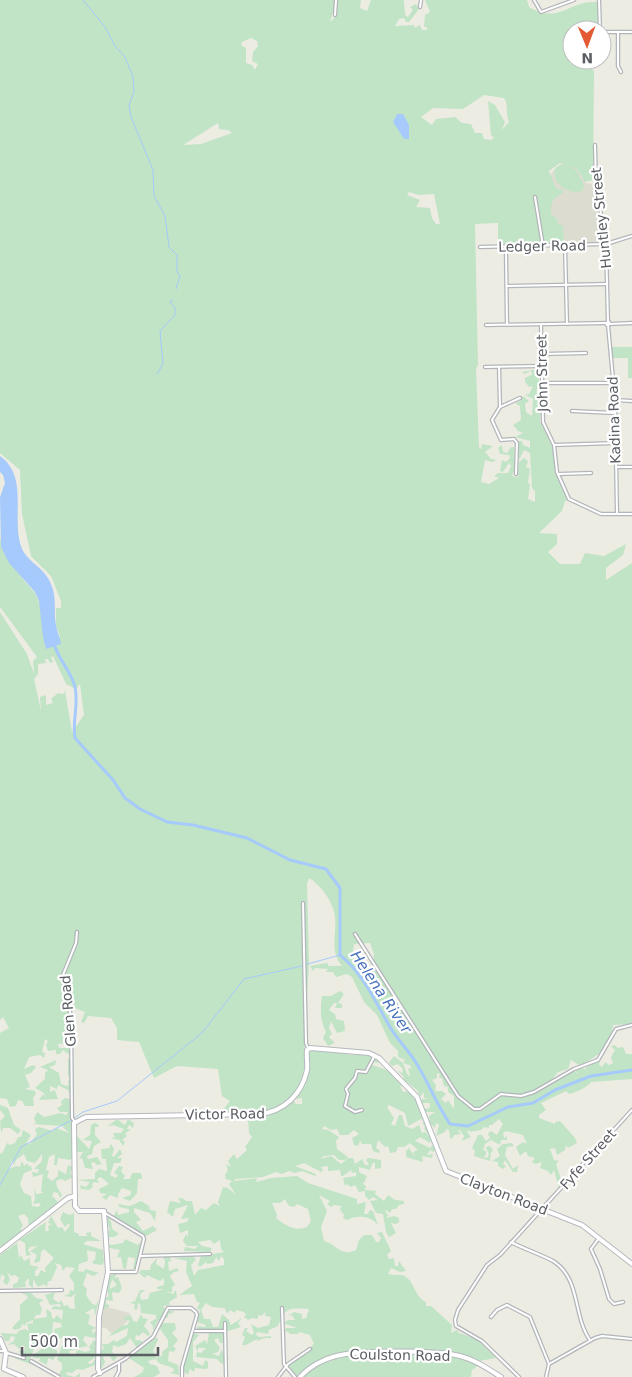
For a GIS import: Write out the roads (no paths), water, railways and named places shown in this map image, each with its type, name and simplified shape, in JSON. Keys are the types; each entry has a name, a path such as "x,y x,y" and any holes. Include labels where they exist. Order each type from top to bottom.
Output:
{"street":[{"path":"335,16 336,0"},
{"path":"420,0 420,7"},
{"path":"534,0 540,12 574,0"},
{"path":"599,0 600,20"},
{"path":"612,32 632,32"},
{"path":"618,32 618,66 620,72"},
{"name":"Huntley Street","path":"595,145 596,184 606,244 608,324"},
{"path":"535,196 543,246"},
{"name":"Ledger Road","path":"480,247 606,244 632,236"},
{"path":"565,245 568,324"},
{"path":"506,252 507,325"},
{"path":"507,286 607,284"},
{"path":"486,325 632,323"},
{"name":"Kadina Road","path":"608,324 615,400 617,514"},
{"name":"John Street","path":"541,325 543,422 554,445 558,474 572,502 599,513 632,514"},
{"path":"542,354 586,353"},
{"path":"485,367 542,366"},
{"path":"499,367 500,407 492,420 501,440 514,439 517,442 516,474"},
{"path":"543,383 613,383"},
{"path":"500,407 520,398"},
{"path":"615,400 632,402"},
{"path":"572,411 615,412"},
{"path":"554,445 616,442"},
{"path":"616,467 632,467"},
{"path":"558,474 591,473"},
{"name":"Victor Road","path":"74,1121 86,1116 272,1112 290,1101 300,1090 307,1069 306,1053 308,1048 306,1043 303,972 303,903"},
{"name":"Glen Road","path":"75,1197 71,1017 63,975 76,944 77,932"},
{"path":"355,934 458,1096 474,1109 480,1109 502,1094 521,1096 534,1092 574,1069 598,1060 616,1029 632,1024"},
{"path":"308,1048 375,1055 366,1072 357,1072 355,1078 346,1089 348,1094 345,1106 355,1112 362,1110"},
{"name":"Clayton Road","path":"375,1055 417,1097 446,1171 582,1225 632,1264"},
{"name":"Fyfe Street","path":"519,1377 482,1341 455,1324 458,1310 487,1265 543,1208 632,1110"},
{"path":"0,1251 66,1200 75,1197 75,1206 79,1211 104,1211 143,1236 144,1244 136,1272 108,1272"},
{"path":"100,1372 98,1369 99,1317 108,1272 104,1211"},
{"path":"599,1238 591,1250 600,1269 609,1299 614,1304 623,1302"},
{"path":"511,1242 554,1261 565,1272 572,1284 584,1332 590,1340"},
{"path":"141,1256 210,1254"},
{"path":"0,1291 62,1290"},
{"path":"492,1317 497,1310 507,1305 525,1313 530,1318 549,1364 546,1377"},
{"path":"94,1377 119,1362 153,1337 168,1308 194,1309 197,1315 194,1331 182,1367 182,1377"},
{"path":"282,1308 282,1339 286,1367 295,1377"},
{"path":"225,1323 226,1377"},
{"path":"194,1331 225,1331"},
{"path":"549,1364 590,1340 602,1336 632,1339"},
{"path":"0,1338 4,1352 2,1369 13,1375 23,1377"},
{"path":"278,1377 286,1367 310,1349"},
{"path":"4,1352 24,1358"},
{"name":"Coulston Road","path":"300,1377 314,1365 334,1356 352,1353 384,1353 461,1356 479,1363 501,1377"},
{"path":"31,1361 59,1377"},
{"path":"116,1377 119,1370 119,1362"}],"water":[{"path":"397,114 403,114 409,125 409,139 404,139 393,122"},
{"path":"0,456 9,465 17,487 19,537 22,549 45,574 54,593 56,625 61,644 46,649 39,601 35,592 9,563 1,547 0,497 5,483 0,472"}],"waterway":[{"path":"83,0 105,27 115,46 125,57 133,77 134,92 129,105 131,117 153,170 154,196 165,216 169,247 177,255 177,272 180,276 176,289"},
{"path":"157,374 163,364 160,331 175,315 175,308 170,302 173,300"},
{"name":"Helena River","path":"54,644 75,687 75,738 113,780 125,798 140,809 167,822 193,825 247,838 290,860 326,869 340,888 340,955 356,970 393,1031 420,1069 440,1109 450,1124 468,1126 508,1107 533,1103 555,1090 591,1076 632,1070"},
{"path":"304,965 340,955"},
{"path":"0,1185 21,1147 83,1112 117,1101 202,1033 244,979 302,966"}]}
